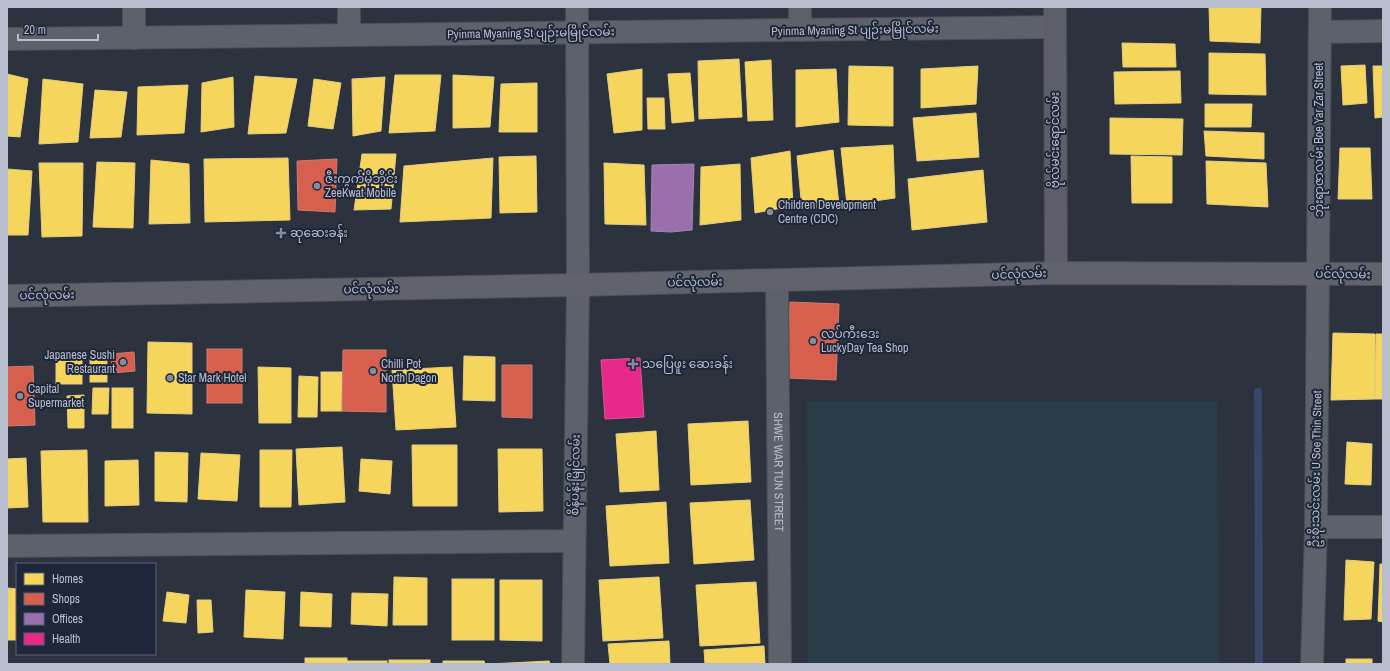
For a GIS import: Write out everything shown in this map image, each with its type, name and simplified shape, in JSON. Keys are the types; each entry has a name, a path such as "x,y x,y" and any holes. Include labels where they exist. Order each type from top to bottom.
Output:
{"main road":[{"name":"ပင်လုံလမ်း","path":"7,296 578,285 1056,272 1383,274"}],"street":[{"path":"134,7 134,38"},
{"path":"348,7 349,35"},
{"name":"စိန်ပန်းမြိုင်လမ်း","path":"573,664 578,285 577,7"},
{"path":"800,7 800,30"},
{"name":"ဘိုးရာဇာလမ်း Boe Yar Zar Street","path":"1318,274 1320,7"},
{"name":"Pyinma Myaning St ပျဉ်းမမြိုင်လမ်း","path":"7,39 800,30 1055,17"},
{"name":"ဗိုလ်မင်းရောင်လမ်း","path":"1055,17 1056,272"},
{"path":"1320,32 1383,31"},
{"name":"ဦးစိုးသင်းလမ်း U Soe Thin Street","path":"1312,664 1316,527 1318,274"},
{"name":"SHWE WAR TUN STREET","path":"778,280 780,664"},
{"path":"1316,527 1383,527"},
{"path":"7,546 574,541"}],"shaded area":[{"path":"807,401 1217,401 1219,664 808,664"}],"building: Homes":[{"path":"1209,7 1261,7 1260,43 1210,41"},
{"path":"1122,43 1175,44 1176,67 1123,67"},
{"path":"1209,53 1265,54 1266,95 1209,94"},
{"path":"739,59 742,117 699,119 698,61"},
{"path":"771,60 773,120 748,121 745,62"},
{"path":"1365,65 1367,103 1343,105 1341,66"},
{"path":"849,66 893,67 893,126 848,125"},
{"path":"978,66 976,104 921,108 921,69"},
{"path":"1373,66 1383,66 1383,117 1375,118"},
{"path":"642,69 642,130 614,133 607,74"},
{"path":"836,69 839,122 796,127 796,70"},
{"path":"1180,71 1181,103 1115,104 1114,72"},
{"path":"690,73 694,121 672,123 668,74"},
{"path":"7,74 28,79 20,137 7,136"},
{"path":"395,75 441,75 435,131 389,133"},
{"path":"453,75 494,77 490,127 453,128"},
{"path":"255,76 297,79 286,133 248,134"},
{"path":"233,77 234,127 201,132 202,83"},
{"path":"385,77 381,131 353,136 352,79"},
{"path":"43,79 83,84 78,142 39,144"},
{"path":"314,79 341,83 333,129 308,126"},
{"path":"537,83 537,132 499,132 501,84"},
{"path":"188,85 184,133 137,135 138,87"},
{"path":"95,90 127,92 121,137 90,138"},
{"path":"647,98 664,98 665,129 648,129"},
{"path":"1205,104 1252,104 1251,127 1205,127"},
{"path":"976,113 979,157 917,161 913,118"},
{"path":"1110,118 1183,119 1182,155 1110,154"},
{"path":"1204,131 1264,133 1264,159 1206,156"},
{"path":"893,145 895,198 847,205 841,148"},
{"path":"1340,148 1370,148 1372,199 1338,199"},
{"path":"833,150 839,205 802,210 797,156"},
{"path":"790,151 793,206 755,213 751,158"},
{"path":"362,154 396,154 391,209 354,210"},
{"path":"536,156 537,212 500,213 499,157"},
{"path":"1131,156 1172,157 1172,203 1132,203"},
{"path":"288,158 290,220 205,222 204,159"},
{"path":"493,158 491,218 400,222 404,166"},
{"path":"151,160 189,164 190,223 149,224"},
{"path":"1206,161 1266,163 1268,207 1207,204"},
{"path":"97,162 135,163 133,228 93,227"},
{"path":"39,163 83,163 82,236 42,237"},
{"path":"604,163 644,165 646,225 605,224"},
{"path":"740,164 741,220 700,225 701,167"},
{"path":"7,169 32,171 28,235 7,235"},
{"path":"983,170 987,222 912,230 908,179"},
{"path":"1333,333 1375,334 1375,399 1331,400"},
{"path":"1376,334 1383,334 1383,399 1375,399"},
{"name":"Star Mark Hotel","path":"148,342 192,343 192,414 147,413"},
{"path":"90,353 107,353 107,382 90,382"},
{"path":"464,356 495,357 495,401 463,400"},
{"path":"56,358 82,358 82,384 56,384"},
{"path":"258,367 291,368 291,423 259,423"},
{"path":"452,367 456,427 396,430 392,370"},
{"path":"321,372 342,372 342,411 321,411"},
{"path":"299,376 318,377 317,417 298,417"},
{"path":"93,388 109,388 108,414 92,414"},
{"path":"112,388 133,388 133,428 112,428"},
{"path":"84,395 84,428 68,428 67,396"},
{"path":"748,421 751,482 691,485 688,424"},
{"path":"656,431 659,490 620,492 616,434"},
{"path":"1347,442 1372,444 1371,485 1345,484"},
{"path":"412,445 457,445 457,506 413,506"},
{"path":"342,447 345,502 299,505 296,449"},
{"path":"498,449 542,449 543,511 499,512"},
{"path":"87,450 88,522 43,522 41,451"},
{"path":"260,450 292,450 291,507 260,507"},
{"path":"155,452 188,453 187,502 155,501"},
{"path":"201,453 240,455 237,501 198,499"},
{"path":"26,458 28,507 7,508 7,459"},
{"path":"361,459 392,461 390,494 359,491"},
{"path":"138,460 139,505 105,506 105,461"},
{"path":"750,500 754,560 694,564 690,503"},
{"path":"666,502 669,563 610,566 606,506"},
{"path":"1346,560 1374,562 1371,619 1344,620"},
{"path":"1380,564 1383,564 1383,622 1378,621"},
{"path":"394,577 427,578 427,625 393,625"},
{"path":"659,577 663,638 603,641 599,580"},
{"path":"452,579 494,579 494,640 452,640"},
{"path":"500,580 542,580 542,641 500,640"},
{"path":"756,582 760,643 700,646 696,585"},
{"path":"8,588 16,589 16,640 7,640"},
{"path":"246,590 285,592 283,639 244,637"},
{"path":"167,592 189,595 186,623 163,621"},
{"path":"301,592 332,594 331,627 300,626"},
{"path":"352,593 388,594 387,626 351,624"},
{"path":"197,600 211,600 213,632 198,633"},
{"path":"669,641 670,664 610,664 608,644"},
{"path":"764,646 765,664 705,664 704,650"},
{"path":"305,658 347,658 347,664 305,664"},
{"path":"1346,659 1372,659 1372,664 1346,664"},
{"path":"389,660 430,660 430,664 389,664"},
{"path":"345,661 387,661 387,664 345,664"},
{"path":"443,661 484,661 485,664 443,664"},
{"path":"549,661 550,664 489,664"}],"building: Shops":[{"name":"ဇီးကွက်မိုဘိုင်း ZeeKwat Mobile","path":"337,159 335,212 298,210 297,161"},
{"name":"လပ်ကီးဒေး LuckyDay Tea Shop","path":"790,302 839,304 836,380 787,378"},
{"path":"207,349 242,349 242,403 207,403"},
{"path":"343,350 386,350 386,412 342,411"},
{"name":"Japanese Sushi Restaurant","path":"134,352 135,371 112,373 111,354"},
{"path":"502,365 532,365 532,418 502,417"},
{"name":"Capital Supermarket","path":"33,366 35,425 7,426 7,367"}],"building: Offices":[{"path":"694,164 692,230 671,232 651,231 652,165"}],"building: Health":[{"path":"640,358 644,417 605,419 601,360"}],"waterway":[{"path":"1258,392 1259,664"}],"place":[{"name":"ဇီးကွက်မိုဘိုင်း ZeeKwat Mobile","path":"317,186"},
{"name":"Children Development Centre (CDC)","path":"770,212"},
{"name":"ဆုဆေးခန်း","path":"281,233"},
{"name":"လပ်ကီးဒေး LuckyDay Tea Shop","path":"813,341"},
{"name":"Japanese Sushi Restaurant","path":"123,362"},
{"name":"သပြေဖူး ဆေးခန်း","path":"633,364"},
{"name":"Chilli Pot North Dagon","path":"373,371"},
{"name":"Star Mark Hotel","path":"170,378"},
{"name":"Capital Supermarket","path":"20,396"}]}
